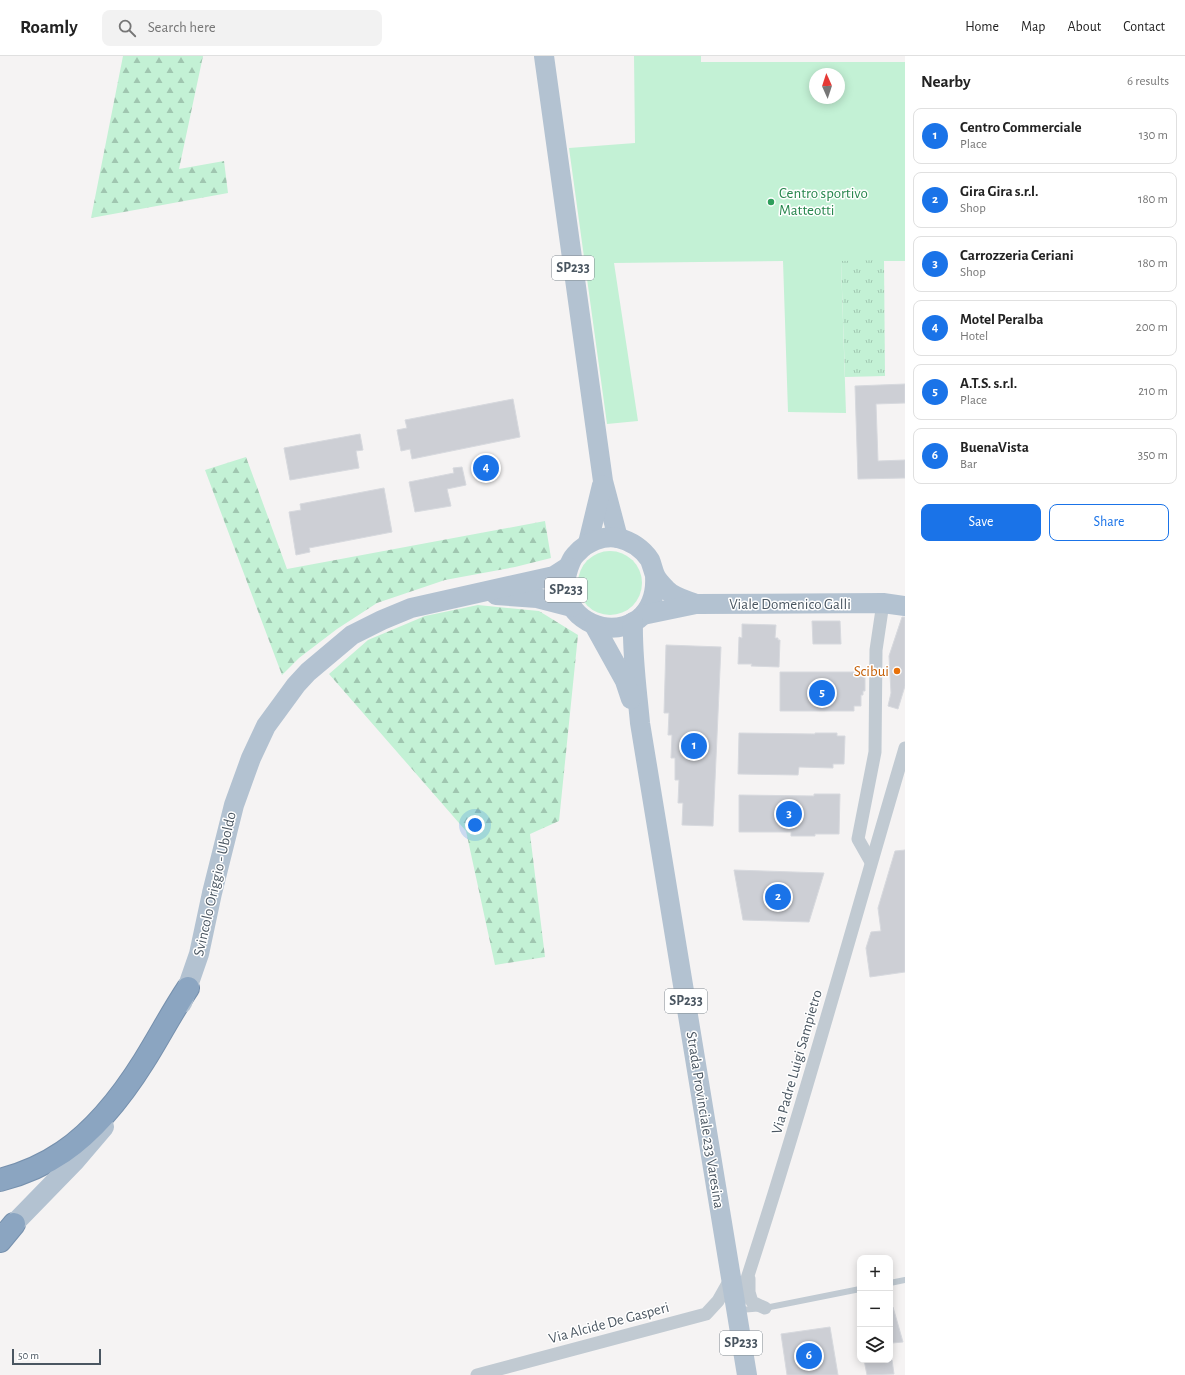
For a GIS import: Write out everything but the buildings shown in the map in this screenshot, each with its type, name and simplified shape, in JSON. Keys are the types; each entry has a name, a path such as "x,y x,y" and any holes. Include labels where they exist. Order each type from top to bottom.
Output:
{"highway":[{"path":"0,1180 24,1173 49,1161 90,1129 128,1084 188,988"}],"main road":[{"name":"SP233","path":"544,56 603,481 618,538"},
{"name":"SP233","path":"588,543 603,481"},
{"name":"SP233","path":"603,538 618,538 639,548 650,560 656,585 652,601 638,618 625,626 610,628 594,625 582,618 572,607 566,593 565,582 568,567 576,554 588,543 603,538"},
{"name":"Svincolo Origgio - Uboldo","path":"4,1234 75,1161 130,1096 167,1038 188,988 199,954 212,893 234,805 252,758 266,726 279,707 308,672 352,636 382,620 411,608 554,576 568,567"},
{"name":"Viale Domenico Galli","path":"655,576 667,590 696,604"},
{"name":"Svincolo Origgio - Uboldo","path":"476,594 537,598 572,607"},
{"name":"Viale Domenico Galli","path":"883,603 905,598"},
{"name":"Viale Domenico Galli","path":"638,618 696,604 883,603 905,606"},
{"name":"Strada Provinciale 233 Varesina","path":"638,618 632,639 640,723 747,1375"},
{"name":"Strada Provinciale 233 Varesina","path":"594,625 625,681 640,723"}],"street":[{"path":"871,862 858,839 875,752 876,650 883,603"},
{"name":"Via Padre Luigi Sampietro","path":"736,1311 781,1173 827,1020 871,862 905,748"},
{"name":"Via Padre Luigi Sampietro","path":"749,1271 749,1292 752,1302 765,1308"},
{"name":"Via Alcide De Gasperi","path":"477,1375 706,1314 718,1301 731,1278"}],"lane":[{"path":"893,1282 905,1280"},
{"path":"736,1311 765,1308 857,1290"}],"green space":[{"path":"123,56 203,56 179,169 224,161 228,193 91,218"},
{"name":"Centro sportivo Matteotti","path":"634,56 701,56 701,62 905,62 905,261 841,261 846,413 788,412 783,261 614,263 638,421 607,424 569,148 635,143"},
{"path":"884,260 885,376 845,377 841,261"},
{"path":"246,457 287,569 545,521 551,558 515,567 445,580 377,603 337,629 299,658 282,675 205,470"},
{"path":"610,551 622,553 633,560 640,571 642,583 640,595 633,606 622,613 610,615 598,613 587,606 580,595 578,583 580,571 587,560 598,553"},
{"path":"478,605 539,611 578,635 559,821 530,834 545,957 495,965 466,831 329,674 368,640 425,616"}],"place":[{"name":"Centro sportivo Matteotti","path":"771,202"},
{"name":"Motel Peralba","path":"486,468"},
{"name":"Scibui","path":"897,671"},
{"name":"A.T.S. s.r.l.","path":"822,693"},
{"name":"Centro Commerciale","path":"694,746"},
{"name":"Carrozzeria Ceriani","path":"789,814"},
{"name":"Gira Gira s.r.l.","path":"778,897"},
{"name":"BuenaVista","path":"809,1356"}]}
